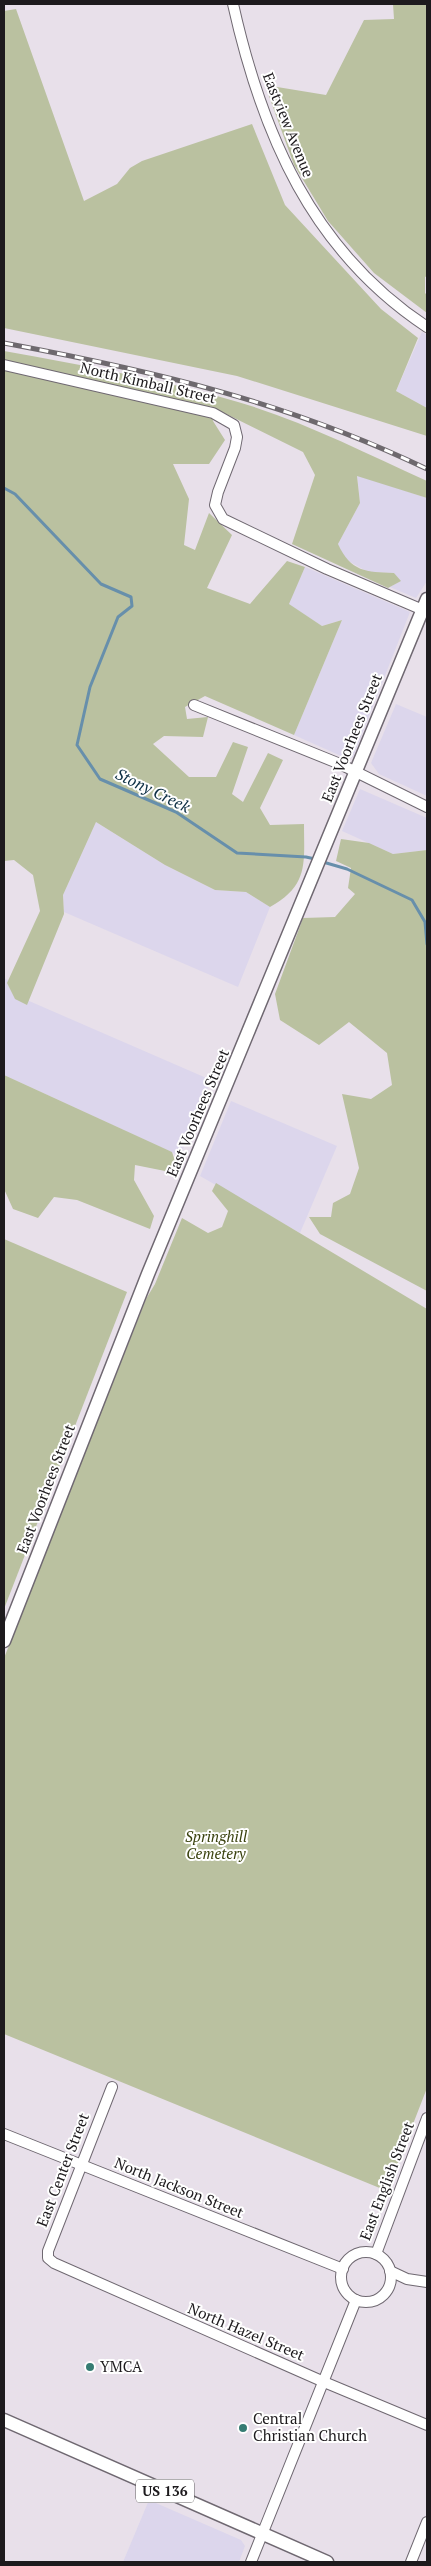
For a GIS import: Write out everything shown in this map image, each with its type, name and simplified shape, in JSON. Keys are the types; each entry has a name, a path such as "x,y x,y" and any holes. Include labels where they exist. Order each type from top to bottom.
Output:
{"main road":[{"name":"East Voorhees Street","path":"4,1641 148,1274 355,772 424,612"},
{"name":"US 136","path":"4,2420 327,2562"}],"street":[{"name":"Eastview Avenue","path":"232,4 244,56 275,140 297,188 339,249 393,302 427,326"},
{"name":"North Kimball Street","path":"4,365 213,412 234,425 237,437 215,505 224,519 327,569 424,612"},
{"path":"194,705 355,772 427,807"},
{"name":"East Center Street","path":"54,2263 48,2258 48,2251 112,2087"},
{"name":"East English Street","path":"376,2254 427,2118"},
{"name":"North Jackson Street","path":"4,2134 343,2269"},
{"path":"390,2270 389,2285 378,2298 364,2302 356,2300 344,2288 343,2269 348,2260 364,2252 376,2254 383,2258 390,2270 407,2279 427,2282"},
{"name":"North Hazel Street","path":"54,2263 324,2382 427,2425"},
{"path":"250,2562 263,2534 356,2300"},
{"path":"411,2562 427,2522"}],"shaded area":[{"path":"422,332 427,335 427,408 396,391"},
{"path":"357,475 427,498 427,581 416,598 390,587 400,581 394,573 368,572 345,559 338,544 360,503"},
{"path":"305,567 410,612 353,757 348,759 294,735 342,620 322,626 288,604"},
{"path":"396,704 427,717 427,796 379,774 371,763"},
{"path":"360,789 427,818 427,850 393,854 342,831"},
{"path":"96,822 165,865 215,890 246,892 270,907 238,987 64,912 63,895"},
{"path":"4,978 9,981 7,983 13,994 211,1080 180,1156 4,1075"},
{"path":"231,1101 337,1146 300,1233 200,1176"},
{"path":"149,2500 241,2540 245,2546 239,2562 123,2562"}],"green space":[{"path":"393,4 427,4 427,276 425,277 425,293 427,295 427,313 374,273 328,221 294,165 265,85 326,95 364,20 394,19"},
{"path":"16,9 84,201 117,184 130,168 142,161 252,124 285,205 381,309 418,338 396,391 427,408 427,436 237,376 4,328 4,11"},
{"path":"4,351 151,379 238,402 310,428 427,481 427,498 357,476 360,503 338,544 348,560 360,569 394,573 401,581 388,588 292,544 315,475 303,452 210,406 213,421 225,440 209,464 173,464 189,499 184,545 195,550 209,513 232,535 207,588 250,604 287,561 305,567 289,604 322,626 342,620 294,735 205,696 185,707 187,719 208,717 203,737 164,736 153,744 189,777 216,777 233,742 248,747 232,794 243,802 268,753 283,760 260,808 270,825 304,824 304,862 302,872 292,890 283,899 270,907 246,892 215,890 165,865 96,822 63,895 64,914 27,1005 15,999 7,983 40,911 33,875 14,860 4,861"},
{"path":"341,839 369,843 393,854 427,850 427,1291 320,1234 309,1217 331,1217 333,1203 350,1194 359,1168 342,1094 371,1099 392,1085 387,1053 349,1022 319,1045 280,1020 275,994 303,918 335,917 355,894 348,888 351,868 336,861"},
{"path":"4,1075 172,1152 176,1164 165,1171 135,1165 134,1180 154,1216 150,1229 77,1200 54,1197 38,1218 13,1209 4,1189"},
{"name":"Springhill Cemetery","path":"216,1183 427,1309 427,2088 387,2191 4,2034 4,1658 146,1299 155,1284 182,1218 208,1233 222,1227 228,1211 212,1191"},
{"path":"4,1239 127,1292 4,1609"}],"waterway":[{"name":"Stony Creek","path":"4,488 15,494 101,584 131,597 132,606 118,617 90,687 77,745 100,779 176,812 237,853 315,859"},
{"name":"Stony Creek","path":"323,862 347,869 412,900 425,922 427,944"}],"railway":[{"path":"4,343 114,365 220,391 323,425 375,445 427,469"}],"place":[{"name":"YMCA","path":"90,2367"},
{"name":"Central Christian Church","path":"243,2428"}]}
